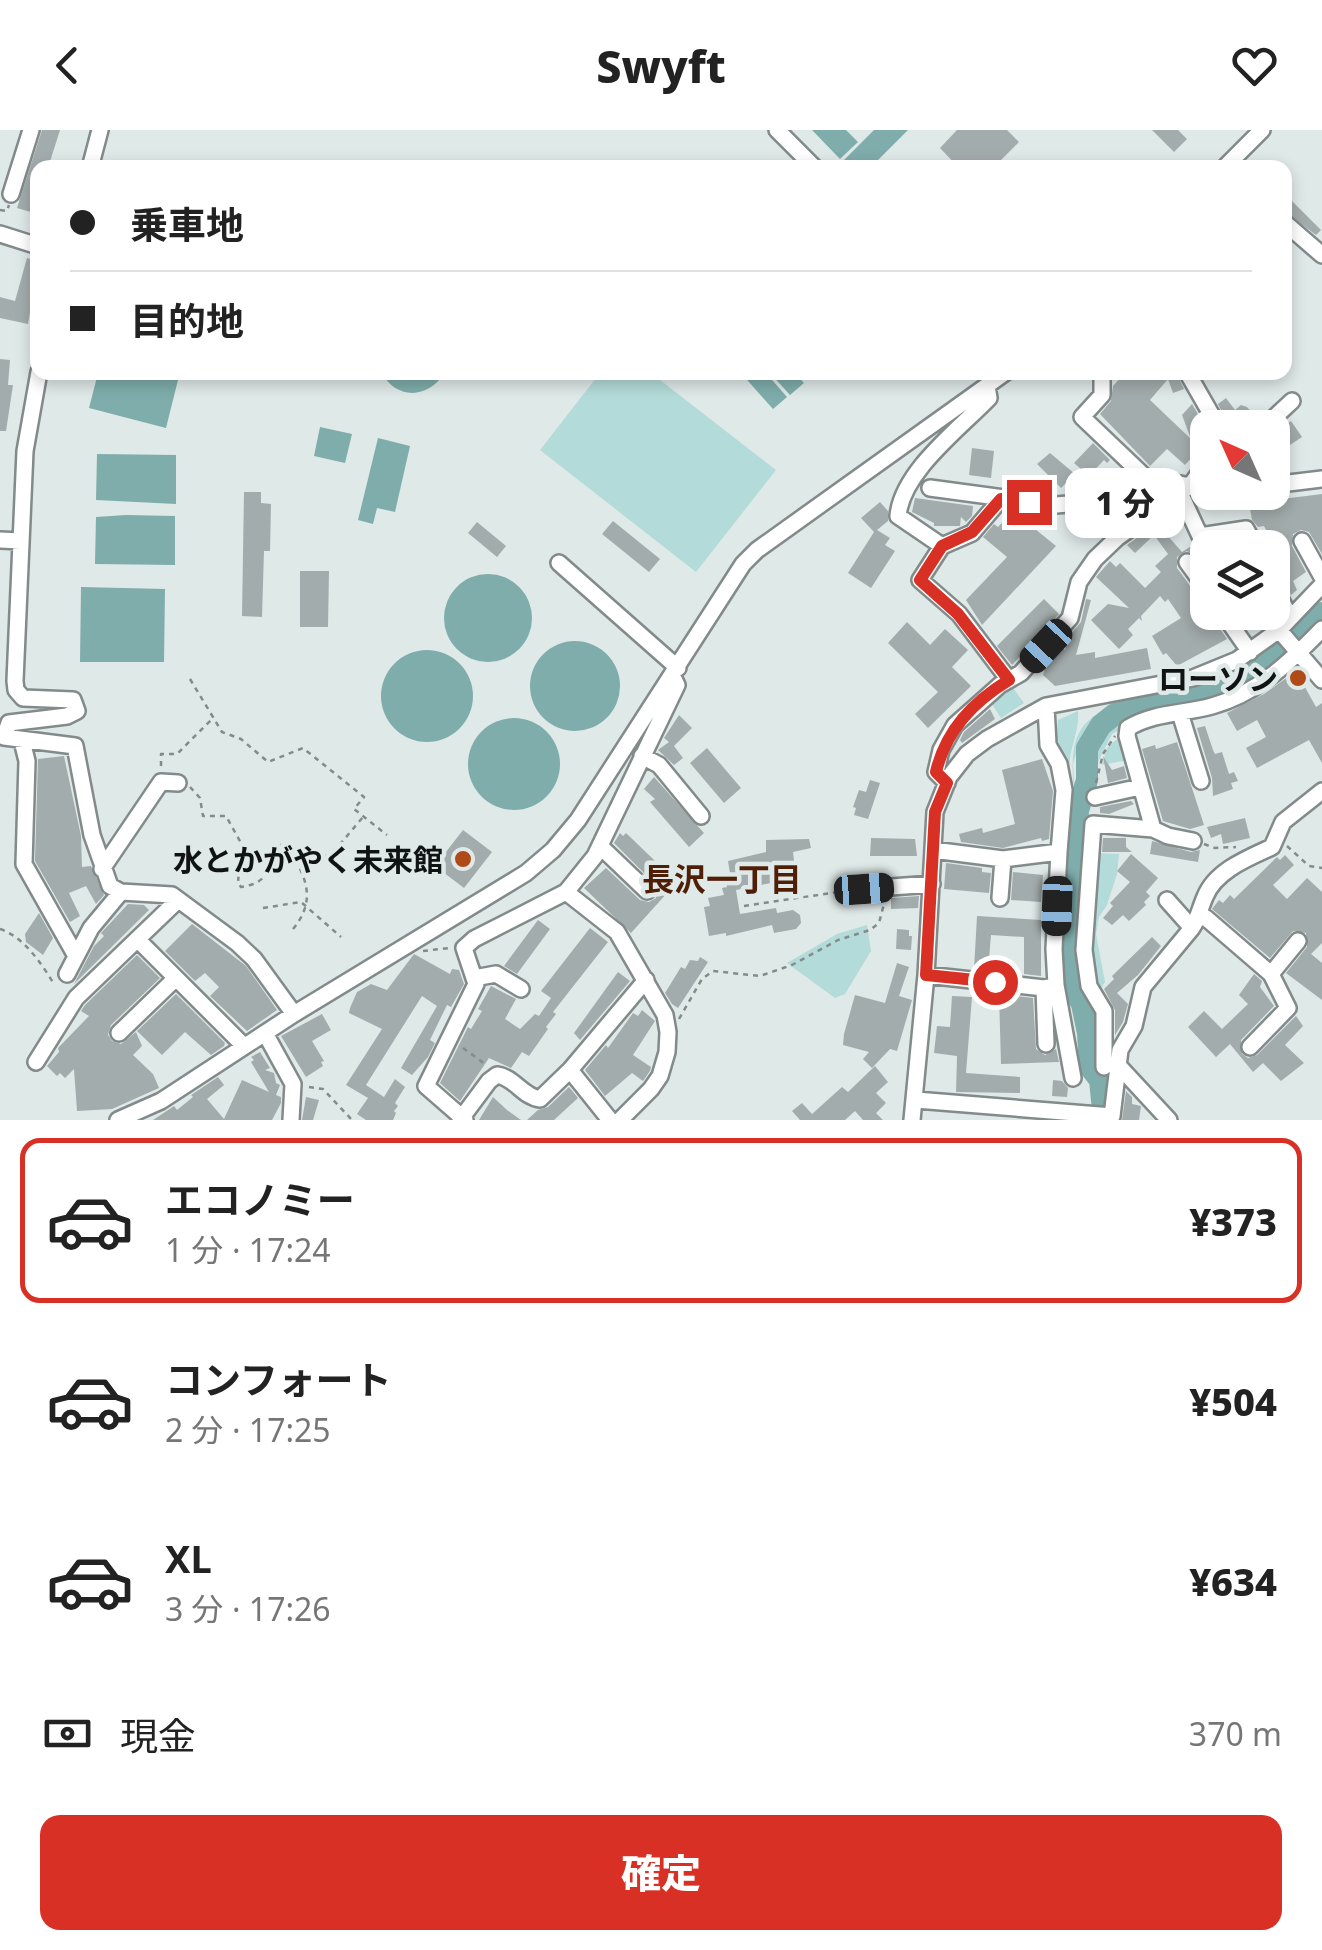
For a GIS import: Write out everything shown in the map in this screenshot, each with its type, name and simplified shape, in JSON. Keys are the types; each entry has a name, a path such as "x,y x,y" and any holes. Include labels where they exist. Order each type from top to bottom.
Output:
{"street":[{"path":"11,194 31,130"},
{"path":"92,160 100,130"},
{"path":"777,130 807,160"},
{"path":"1232,160 1262,130"},
{"path":"1292,229 1322,255"},
{"path":"0,234 30,243"},
{"path":"37,380 25,451 8,681 23,698 72,700 77,711 68,716 19,721 5,726 4,737 75,746 92,836 110,886 120,892 172,895 254,959 294,1014"},
{"path":"118,1120 161,1101 294,1014 526,874 554,850 578,820 743,564 757,550 996,380"},
{"path":"1102,380 1102,395 1082,417 1145,477 1185,490"},
{"path":"1192,380 1209,410"},
{"path":"942,546 898,516 900,500 913,475 989,398 988,386"},
{"path":"1282,410 1292,401"},
{"path":"1290,483 1322,479"},
{"path":"947,783 936,772 941,750 955,725 1020,673 1070,618 1079,582 1095,559 1190,484"},
{"path":"930,488 1056,505 1190,490"},
{"path":"1185,490 1198,530"},
{"path":"1001,499 972,532 942,546 920,580 958,614 1009,680"},
{"path":"0,540 21,542"},
{"path":"1302,541 1322,576"},
{"path":"559,562 675,672 677,685 600,846 566,892 464,948 476,984 426,1086 462,1119 493,1071 540,1099 570,1070 646,980"},
{"path":"1187,562 1190,566"},
{"path":"912,1120 926,975 935,812 947,783 966,754 1046,706 1098,694 1158,703 1180,713 1217,705 1242,694 1279,671 1290,637 1322,585"},
{"path":"1152,829 1128,728 1158,703 1250,652 1322,629"},
{"path":"1235,630 1250,652"},
{"path":"1288,630 1322,680"},
{"path":"1046,706 1048,745 1058,764 1064,790 1046,1044"},
{"path":"1180,713 1201,781"},
{"path":"22,741 27,761 24,864 76,956"},
{"path":"642,756 659,764 701,816"},
{"path":"102,869 169,783"},
{"path":"1096,797 1140,787"},
{"path":"1110,1066 1134,1026 1143,987 1196,923 1206,892 1234,865 1272,847 1283,822 1322,790"},
{"path":"916,1100 1031,1114 1112,1116 1104,1011 1088,986 1084,950 1093,824 1152,829 1194,841"},
{"path":"600,846 647,891"},
{"path":"934,850 1004,859 1059,852"},
{"path":"1000,898 1004,859"},
{"path":"864,889 932,884"},
{"path":"60,979 91,928 120,892"},
{"path":"566,892 617,932 665,1016 667,1052 660,1076 620,1120"},
{"path":"1167,900 1196,923"},
{"path":"36,1062 76,998 177,901"},
{"path":"1196,923 1206,918 1271,974 1288,1008 1250,1047"},
{"path":"137,939 244,1046"},
{"path":"1271,974 1298,941"},
{"path":"474,978 496,974 521,989"},
{"path":"926,975 1050,987"},
{"path":"120,1034 176,978"},
{"path":"1050,987 1072,1078"},
{"path":"265,1033 293,1084 290,1120"},
{"path":"1110,1066 1147,1094 1170,1120"},
{"path":"570,1070 610,1120"},
{"path":"1147,1094 1147,1120"}],"path":[{"path":"190,679 222,732 241,740 268,762 303,748 364,796 354,808 388,835"},
{"path":"214,717 178,754 161,754 169,783 193,789 200,798 203,816 226,816 242,844 238,883 241,887 262,880 282,844"},
{"path":"1100,762 1112,738 1122,731"},
{"path":"275,862 331,855 364,816"},
{"path":"1277,835 1309,866 1322,868"},
{"path":"1194,841 1215,848 1247,845"},
{"path":"293,929 308,905 303,874 295,860"},
{"path":"668,1032 702,979 719,971 760,976 838,940 870,930 878,923 888,888"},
{"path":"744,906 864,889"},
{"path":"263,908 296,901 308,905 341,937"},
{"path":"0,929 12,933 60,979"},
{"path":"406,948 420,952 464,948"},
{"path":"454,1042 493,1071"},
{"path":"323,1089 352,1120"}],"shaded area":[{"path":"812,130 846,130 858,142 840,159"},
{"path":"874,130 908,130 878,160 844,160"},
{"path":"96,380 178,380 166,428 89,408"},
{"path":"439,380 430,388 413,393 388,382"},
{"path":"595,380 660,380 776,470 696,572 540,450"},
{"path":"747,380 772,380 787,397 773,409"},
{"path":"776,380 801,380 804,383 790,395"},
{"path":"320,427 352,434 345,463 314,456"},
{"path":"378,438 410,446 395,512 377,508 373,524 358,520"},
{"path":"97,454 176,455 176,504 96,500"},
{"path":"175,516 175,565 95,564 96,517"},
{"path":"488,574 519,587 532,618 519,649 488,662 457,649 444,618 457,587"},
{"path":"81,587 165,589 164,662 80,662"},
{"path":"575,641 607,654 620,686 607,718 575,731 543,718 530,686 543,654"},
{"path":"427,650 444,654 459,664 469,679 473,696 469,713 459,728 444,738 427,742 410,738 395,728 385,713 381,696 385,679 395,664 410,654"},
{"path":"1011,685 1024,703 1001,718 988,698"},
{"path":"1129,706 1104,716 1085,745 1078,747 1073,764 1078,736 1095,716"},
{"path":"1078,711 1070,774 1066,775 1056,743 1058,720"},
{"path":"1151,711 1112,734 1094,770 1091,807 1090,770 1095,740 1114,720"},
{"path":"514,718 532,722 546,732 556,746 560,764 556,782 546,796 532,806 514,810 496,806 482,796 472,782 468,764 472,746 482,732 496,722"},
{"path":"1124,733 1128,760 1102,765 1107,748"},
{"path":"1093,853 1119,854 1117,874 1096,934 1105,982 1099,991 1086,950"},
{"path":"867,925 871,951 845,994 835,998 787,963 837,934"}],"building":[{"path":"42,130 60,130 51,160 32,160"},
{"path":"957,130 1007,130 1019,142 1001,160 951,160 940,148"},
{"path":"1152,130 1178,130 1187,139 1174,152"},
{"path":"30,167 30,212 17,208"},
{"path":"1292,201 1321,230 1316,235 1292,217"},
{"path":"27,258 30,259 28,324 0,318 0,297 15,301"},
{"path":"0,359 10,360 8,385 13,385 6,431 0,431"},
{"path":"1119,380 1167,380 1150,400 1190,438 1190,460 1185,465 1167,449 1150,466 1100,414 1111,401 1113,386"},
{"path":"1168,380 1180,380 1184,389 1173,393"},
{"path":"1226,398 1235,410 1221,410 1218,404"},
{"path":"1192,404 1196,410 1190,410 1190,436 1182,415"},
{"path":"1290,422 1302,437 1290,445"},
{"path":"1093,443 1110,460 1104,460 1089,476 1074,463"},
{"path":"972,448 994,451 991,478 969,475"},
{"path":"1050,453 1075,474 1061,488 1037,464"},
{"path":"244,492 261,492 261,503 271,504 270,551 264,551 262,617 242,616"},
{"path":"1322,494 1322,554 1309,532 1293,534 1292,546 1306,572 1293,581 1297,590 1291,595 1290,530 1258,527 1250,510 1290,510 1290,498"},
{"path":"915,498 973,506 972,516 966,522 961,517 960,526 934,526 912,512"},
{"path":"880,502 888,511 888,521 877,530 890,538 885,545 895,551 871,588 848,573 874,532 861,518"},
{"path":"1176,510 1183,526 1167,535 1182,552 1190,547 1190,552 1177,557 1177,568 1190,586 1190,630 1221,630 1227,639 1177,666 1166,653 1163,655 1152,636 1181,618 1168,599 1165,602 1160,596 1141,616 1142,621 1139,618 1128,629 1133,635 1119,649 1091,620 1108,604 1129,608 1096,577 1110,561 1116,567 1120,563 1145,588 1161,572 1155,566 1168,554 1154,535 1135,553 1127,545"},
{"path":"1013,511 1056,546 982,625 966,600 1007,557 983,537"},
{"path":"613,521 660,559 649,572 602,534"},
{"path":"477,522 506,546 497,557 468,533"},
{"path":"300,571 329,571 328,627 300,627"},
{"path":"1044,599 1059,614 1012,665 997,646"},
{"path":"1086,599 1091,600 1076,655 1095,652 1095,658 1147,648 1151,669 1055,686 1043,675 1042,666 1060,646 1065,650 1069,636 1081,622"},
{"path":"907,622 930,645 945,629 968,650 952,667 971,686 928,728 915,714 938,692 888,643"},
{"path":"1296,671 1316,707 1322,703 1322,763 1309,740 1257,768 1246,748 1266,737 1257,720 1237,731 1227,713 1264,694"},
{"path":"990,709 995,719 962,743 964,732"},
{"path":"679,715 692,728 674,746 683,758 674,765 658,750 669,742 664,738"},
{"path":"1205,726 1215,754 1222,752 1229,774 1234,772 1238,781 1231,783 1233,789 1213,796 1212,778 1197,728"},
{"path":"1177,742 1204,825 1190,829 1163,821 1142,749"},
{"path":"707,748 741,788 724,803 690,763"},
{"path":"64,756 81,836 82,867 91,866 104,895 96,904 86,886 69,893 80,916 70,922 35,861 38,759"},
{"path":"1103,756 1112,770 1124,766 1127,778 1108,783"},
{"path":"1042,759 1053,791 1049,839 1003,848 961,842 959,834 982,828 983,833 1015,824 1002,770"},
{"path":"654,777 704,833 689,847 650,802 655,799 644,789"},
{"path":"870,780 880,783 868,819 854,815 853,807 859,790 866,792"},
{"path":"1131,801 1134,804 1109,814 1100,813 1100,807"},
{"path":"1245,818 1250,838 1223,844 1221,834 1211,838 1207,827"},
{"name":"水とかがやく未来館","path":"463,830 492,852 464,888 435,866"},
{"path":"620,833 626,833 677,882 631,933 584,888 606,868 640,900 649,902 656,898 655,884 614,843"},
{"path":"871,838 915,839 917,856 870,856"},
{"path":"1103,838 1126,838 1126,847 1132,852 1102,852"},
{"path":"809,839 811,848 793,852 797,887 781,888 781,881 736,890 740,914 776,908 777,913 793,910 800,915 801,923 796,929 774,933 772,925 709,936 704,907 710,906 708,898 724,895 722,888 731,880 728,861 766,852 766,840"},
{"path":"1152,841 1191,852 1200,850 1198,862 1150,854"},
{"path":"1131,854 1158,878 1146,892 1150,896 1144,902 1146,905 1129,921 1123,915 1112,925 1103,918 1113,906 1110,903 1130,882 1117,871"},
{"path":"1285,855 1294,865 1273,885 1287,899 1307,878 1322,892 1322,943 1311,954 1322,963 1322,1000 1286,973 1307,947 1306,933 1293,931 1270,958 1212,909 1230,895 1234,899 1277,857 1280,860"},
{"path":"946,863 991,873 989,893 944,889"},
{"path":"1013,872 1043,875 1041,902 1011,900"},
{"path":"919,896 918,908 891,909 891,898"},
{"path":"128,904 144,905 149,910 74,984 94,946 104,936 101,933"},
{"path":"39,913 53,938 43,955 26,942 25,934"},
{"path":"977,916 1041,920 1041,976 1024,974 1024,937 991,935 988,970 974,969"},
{"path":"538,920 550,929 517,974 504,966"},
{"path":"192,924 246,966 277,1010 247,1031 210,996 219,987 205,973 195,981 165,951"},
{"path":"590,928 608,942 553,1012 556,1014 548,1029 529,1056 522,1052 511,1068 489,1058 460,1101 440,1083 468,1027 471,1029 482,1011 478,1009 491,986 516,999 505,1019 520,1029 535,1014 539,1016 551,998 541,991"},
{"path":"897,929 909,930 911,950 896,949"},
{"path":"1152,937 1161,946 1138,975 1117,993 1128,1004 1115,1035 1115,1010 1104,989"},
{"path":"414,954 450,974 452,969 459,970 464,984 451,1007 447,1005 430,1040 435,1043 428,1057 412,1075 401,1068 437,1006 422,996 366,1085 384,1097 395,1079 405,1087 395,1103 398,1106 393,1120 366,1120 357,1114 368,1098 346,1085 382,1029 349,1013 350,1008 357,992 371,984 387,990"},
{"path":"137,955 160,978 111,1025 108,1035 121,1044 136,1032 142,1046 133,1055 153,1074 159,1088 112,1109 77,1111 74,1069 65,1078 47,1066 58,1048 89,1016 81,1011 85,1005"},
{"path":"700,957 708,962 678,1008 665,993 681,967 685,969 690,960 698,961"},
{"path":"897,963 909,967 899,996 912,1000 897,1051 890,1049 872,1068 863,1059 869,1052 843,1045 844,1034 855,995 885,1003"},
{"path":"618,972 630,981 580,1040 574,1033"},
{"path":"1254,974 1262,981 1260,987 1274,1006 1241,1040 1242,1054 1248,1058 1257,1055 1296,1016 1303,1026 1285,1045 1304,1063 1281,1081 1263,1063 1253,1072 1230,1044 1216,1057 1188,1027 1204,1011 1222,1029 1248,1004 1239,995"},
{"path":"176,994 224,1046 211,1055 185,1032 162,1055 137,1031"},
{"path":"999,994 1033,998 1036,1049 1045,1055 1056,1049 1059,1062 1001,1064"},
{"path":"952,996 972,997 966,1073 1020,1077 1020,1093 956,1092 957,1056 934,1053 937,1026 950,1027"},
{"path":"642,1010 655,1021 633,1055 651,1067 650,1071 643,1081 632,1073 605,1096 585,1070 606,1045 608,1048 633,1013 638,1016"},
{"path":"322,1014 331,1030 312,1041 323,1066 306,1077 281,1036"},
{"path":"260,1052 270,1068 265,1070 274,1073 280,1085 276,1095 281,1097 281,1103 272,1120 153,1120 174,1106 177,1110 218,1077 224,1085 207,1099 224,1119 242,1080 269,1092 251,1062 251,1057"},
{"path":"875,1066 888,1082 876,1093 886,1103 876,1113 883,1120 863,1120 855,1111 845,1120 800,1120 792,1111 802,1103 812,1114 842,1087 848,1092"},
{"path":"1053,1080 1062,1081 1068,1088 1067,1097 1052,1096"},
{"path":"569,1087 578,1098 554,1120 527,1120 548,1107"},
{"path":"1126,1091 1132,1104 1141,1106 1139,1120 1122,1120"},
{"path":"306,1097 319,1100 313,1120 302,1120"},
{"path":"493,1097 507,1110 521,1120 479,1120"}],"waterway":[{"path":"1104,1120 1100,1080 1090,1067 1088,1033 1082,1004 1075,992 1068,929 1078,811 1087,780 1087,748 1101,725 1115,714 1234,688 1291,644 1322,613"}],"place":[{"name":"ローソン","path":"1298,678"},
{"name":"水とかがやく未来館","path":"463,859"}],"district":[{"name":"長沢一丁目","path":"722,878"}],"route":[{"path":"995,982 926,975 935,812 947,783 936,772 941,750 955,725 1009,680 958,614 920,580 942,546 972,532 1001,499 1029,502"}]}
